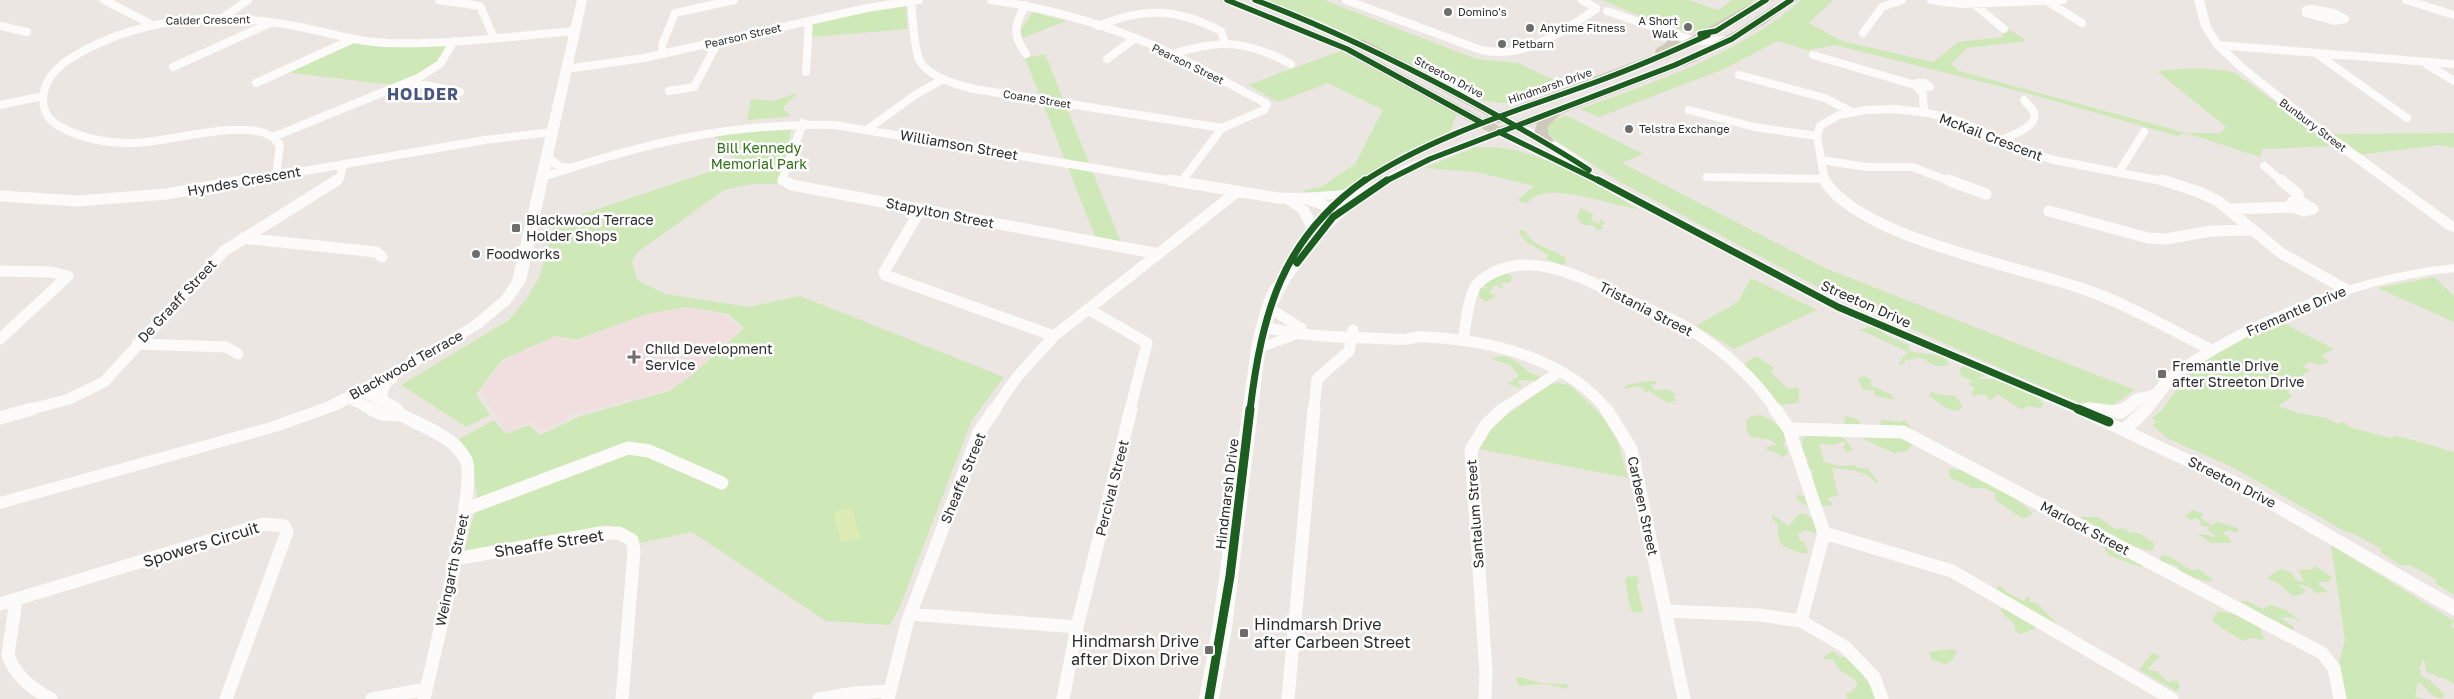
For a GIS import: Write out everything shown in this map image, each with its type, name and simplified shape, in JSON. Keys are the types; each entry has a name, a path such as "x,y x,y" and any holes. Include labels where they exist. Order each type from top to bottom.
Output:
{"main road":[{"name":"Blackwood Terrace","path":"0,503 273,427 332,406 406,367 476,325 498,307 513,291 519,281 582,0"},
{"name":"Streeton Drive","path":"1227,0 1347,49 1466,106 1499,116 1547,141 1622,192"},
{"name":"Streeton Drive","path":"1255,0 1337,32 1393,59 1466,106 1482,123 1538,153 1622,192 1832,304 2109,422 2242,486 2454,609"},
{"name":"Hindmarsh Drive","path":"1275,293 1331,212 1348,193 1383,168 1453,134 1659,59 1716,31 1766,0"},
{"name":"Hindmarsh Drive","path":"1209,699 1222,628 1258,349 1269,308 1289,261 1312,226 1331,212 1370,189 1430,159 1675,65 1732,39 1791,0"},
{"name":"Bunbury Street","path":"2199,0 2200,12 2218,45 2279,100 2454,228"},
{"path":"1614,76 1618,70 1670,47 1674,41 1670,32 1699,34 1716,31"},
{"path":"1453,134 1464,125 1466,106 1528,106"},
{"path":"1547,141 1540,134 1539,128 1541,124 1559,109"},
{"path":"1470,143 1503,144 1523,147 1538,153"},
{"path":"547,157 559,166 571,167"},
{"path":"1292,200 1348,193"},
{"path":"1292,200 1303,210 1312,226"},
{"name":"Fremantle Drive","path":"2125,430 2152,403 2155,394 2171,378 2212,350 2267,320 2346,289 2418,272 2454,268"},
{"path":"1269,308 1300,330"},
{"path":"1258,349 1300,330"},
{"path":"384,402 379,395 383,384 406,367"},
{"name":"Fremantle Drive","path":"2109,422 2141,397 2155,394"},
{"path":"2066,403 2106,410 2125,408"},
{"path":"2141,415 2148,433 2162,446"}],"street":[{"path":"104,0 150,23"},
{"path":"221,19 248,0"},
{"path":"439,0 471,3 480,6 494,38"},
{"path":"663,54 662,45 675,13 734,0"},
{"name":"Pearson Street","path":"566,69 618,63 915,0"},
{"name":"Coane Street","path":"915,0 918,58 928,69 943,79 974,89 1222,128"},
{"name":"Pearson Street","path":"991,0 1026,3 1134,39 1172,54 1267,104 1264,110 1222,128 1182,181"},
{"path":"1346,0 1478,49 1498,53 1512,52 1528,46 1603,9"},
{"path":"1582,0 1670,32 1685,40 1711,44 1732,39"},
{"path":"1592,0 1603,9"},
{"path":"1863,33 1882,7 1902,0"},
{"path":"1931,0 1954,4 2063,0"},
{"path":"2406,0 2454,16"},
{"path":"2047,1 2082,23"},
{"path":"1026,3 1014,24 1015,39 1026,54"},
{"path":"1974,4 2004,28"},
{"path":"1098,26 1139,9 1162,11 1203,23 1222,31 1224,41"},
{"name":"Calder Crescent","path":"43,96 49,78 69,59 105,40 150,23 178,19 253,20 289,25 351,40 388,43 454,41 575,31"},
{"path":"806,72 809,21"},
{"path":"173,67 270,23"},
{"path":"0,26 20,28 27,32"},
{"path":"1107,59 1134,39"},
{"path":"256,83 351,40"},
{"path":"273,137 313,123 410,82 440,64 454,41"},
{"path":"1172,54 1196,46 1224,41 1272,53 1290,64"},
{"path":"669,92 694,87 718,42"},
{"path":"1675,65 1697,51 1698,47 1695,42"},
{"path":"2218,45 2454,64"},
{"path":"2316,54 2407,118"},
{"path":"1813,55 1917,86 1923,94 1924,112"},
{"path":"2424,63 2454,81"},
{"path":"1739,76 1825,98 1850,111"},
{"path":"868,129 915,95 943,79"},
{"path":"410,82 460,92"},
{"path":"0,105 43,96 46,115 56,125 77,135 135,143 236,130 262,132 273,137 280,145 276,175"},
{"path":"2002,140 2029,126 2034,119 2034,112 2024,100"},
{"name":"McKail Crescent","path":"1817,136 1820,126 1850,111 1890,109 1924,112 1957,121 2054,160 2178,184 2212,198 2230,209 2251,230 2292,261 2346,289"},
{"path":"1689,110 1754,127 1817,136 1823,179 1830,190 1846,203 1882,225 1918,238 2090,291 2212,350"},
{"name":"Williamson Street","path":"542,181 571,167 619,152 717,129 803,123 868,129 1278,198 1326,204 1331,212"},
{"name":"Stapylton Street","path":"803,123 782,180 792,185 1159,254"},
{"name":"Hyndes Crescent","path":"0,196 78,201 134,198 553,129"},
{"path":"2119,172 2144,132"},
{"name":"Williamson Street","path":"542,181 624,156 641,148"},
{"path":"1821,160 1867,167 1912,167 1986,194"},
{"name":"De Graaff Street","path":"0,418 69,399 104,382 212,262 243,238 329,187 340,178 343,164"},
{"path":"2230,209 2296,204 2298,194 2264,166"},
{"path":"1706,177 1823,179"},
{"name":"Sheaffe Street","path":"819,699 855,693 888,695 910,614 979,432 1017,376 1054,336 1238,191"},
{"path":"921,209 884,272 885,275 1054,336"},
{"path":"2049,212 2148,238 2166,239 2211,231 2251,230"},
{"path":"243,238 376,252 382,257"},
{"name":"Tristania Street","path":"1463,340 1473,289 1486,276 1502,269 1521,266 1542,266 1570,272 1690,329 1730,359 1762,390 1789,429 1824,533"},
{"path":"0,271 56,273 68,276 61,285 0,339"},
{"name":"Percival Street","path":"1063,699 1077,627 1147,343 1088,309"},
{"name":"Carbeen Street","path":"1264,327 1408,339 1413,337 1463,340 1519,353 1559,372 1594,396 1617,422 1631,449 1684,699"},
{"path":"1288,699 1317,379 1349,351 1353,333"},
{"path":"137,344 226,347 238,354"},
{"name":"Santalum Street","path":"1485,699 1486,672 1471,450 1481,430 1494,415 1559,372"},
{"name":"Weingarth Street","path":"355,394 393,406 401,415 457,447 467,461 466,510 425,694"},
{"name":"Weingarth Street","path":"355,394 381,414 401,415"},
{"name":"Marlock Street","path":"1789,429 1903,432 2322,653 2331,660 2334,667 2340,699"},
{"path":"466,510 628,448 649,451 722,483"},
{"name":"Spowers Circuit","path":"0,604 264,524 284,526 287,532 226,699"},
{"name":"Sheaffe Street","path":"455,559 600,533 619,533 632,540 634,551 622,699"},
{"path":"1802,621 1824,533 1952,571 2172,699"},
{"path":"16,600 8,655 10,664 14,672 39,693 51,699"},
{"path":"1665,611 1758,615 1802,621 1844,646 1874,677 1882,699"},
{"path":"910,614 1077,627"},
{"path":"372,699 425,694"}],"shaded area":[{"path":"688,308 726,315 741,329 690,376 665,391 569,415 568,419 540,431 530,422 507,432 480,391 503,361 556,337 574,342 646,315"}],"green space":[{"path":"1266,0 1324,0 1476,59 1518,63 1567,86 1535,98 1516,102 1505,103 1482,100 1327,24"},
{"path":"1600,0 1689,0 1718,10 1732,0 1755,0 1718,24 1702,30 1684,31 1660,24"},
{"path":"1801,0 1833,0 1809,23 1842,41 1933,62 1958,42 2003,37 2002,30 2010,30 2027,41 1967,48 1951,64 1959,71 2186,133 2177,136 2030,94 1835,45 1807,50 1777,41 1724,69 1599,117 1580,109 1696,65 1751,36"},
{"path":"906,2 907,29 812,37 811,22"},
{"path":"1032,13 1066,21 1022,38 1021,29"},
{"path":"351,41 453,41 439,67 402,86 283,72"},
{"path":"1340,51 1457,114 1450,131 1399,155 1337,195 1300,191 1321,187 1355,164 1383,110 1328,83 1278,102 1248,85"},
{"path":"1045,54 1122,245 1096,239 1025,58"},
{"path":"2206,69 2235,73 2337,146 2263,149 2260,157 2186,133 2221,133 2226,127 2157,71"},
{"path":"798,93 784,106 784,110 791,116 747,120 751,99 773,101"},
{"path":"1566,115 1643,154 1622,163 1825,268 2135,390 2101,413 1818,287 1620,182 1555,140 1546,130 1550,123"},
{"name":"Bill Kennedy Memorial Park","path":"770,129 791,130 784,169 776,184 752,184 724,190 638,252 632,261 637,280 666,294 748,307 800,296 1004,377 972,420 899,609 890,625 826,621 692,532 640,543 608,525 463,555 478,500 471,459 459,439 494,420 506,434 529,425 540,435 581,416 669,391 691,376 744,328 728,314 687,307 647,314 576,340 556,336 502,360 476,394 490,415 466,427 401,385 509,320 527,298 539,277 556,218 577,216 727,166 733,159 715,135"},
{"path":"2454,133 2454,148 2440,145 2358,155 2330,134"},
{"path":"1476,147 1503,148 1538,157 1573,172 1638,209 1564,193 1540,195 1526,204 1518,200 1534,186 1476,172 1424,168"},
{"path":"1580,208 1594,214 1590,219 1600,224 1599,220 1603,218 1602,221 1606,223 1601,225 1603,229 1597,231 1593,225 1581,223 1577,217"},
{"path":"1518,231 1525,231 1533,241 1566,258 1566,263 1562,265 1546,259 1548,255 1526,242"},
{"path":"1505,273 1512,276 1510,283 1500,283 1504,287 1500,288 1497,285 1493,287 1489,293 1495,295 1494,298 1485,302 1480,298 1478,288 1487,288 1484,285 1490,278"},
{"path":"2434,277 2454,296 2454,322 2378,288"},
{"path":"1751,278 1817,310 1734,349 1696,326 1739,301"},
{"path":"2274,319 2334,349 2322,355 2329,362 2319,365 2308,362 2303,367 2310,370 2293,382 2288,392 2292,397 2278,406 2298,413 2326,418 2338,424 2343,422 2352,428 2391,438 2398,436 2454,452 2454,595 2435,583 2437,580 2410,565 2402,566 2380,552 2382,549 2354,534 2346,532 2236,469 2167,438 2153,426 2156,421 2152,418 2161,411 2194,367"},
{"path":"1874,325 1886,335 1909,345 1909,351 1941,356 1946,358 1949,364 1936,366 1924,359 1913,357 1914,359 1906,360 1902,365 1898,364 1908,352 1860,330"},
{"path":"1504,356 1516,361 1529,372 1540,377 1536,381 1520,380 1518,383 1521,385 1520,388 1507,383 1514,381 1512,378 1517,378 1518,375 1510,365 1492,359"},
{"path":"1756,356 1774,368 1771,372 1788,389 1797,387 1799,390 1799,403 1779,405 1743,365"},
{"path":"1968,365 1986,375 1978,379 2003,379 2037,395 2043,404 2041,408 2025,406 2026,409 2021,409 1997,394 1991,400 1986,398 1988,396 1984,394 1975,396 1971,394 1975,388 1968,383 1973,381 1961,376 1960,368"},
{"path":"1864,376 1872,380 1870,385 1892,395 1894,400 1875,396 1874,390 1863,390 1858,378"},
{"path":"1656,381 1656,384 1651,385 1654,390 1668,389 1676,395 1673,397 1677,400 1668,403 1649,391 1646,392 1639,386 1624,389 1626,385"},
{"path":"1560,383 1571,386 1601,415 1615,432 1628,478 1479,449 1495,423 1551,384"},
{"path":"1932,392 1940,395 1957,396 1955,398 1961,400 1958,401 1963,406 1958,411 1947,408 1929,395"},
{"path":"1760,415 1778,425 1788,436 1790,440 1783,442 1788,453 1782,457 1775,452 1766,450 1767,447 1777,445 1771,440 1751,437 1747,431 1746,421 1752,416"},
{"path":"1846,416 1860,420 1859,426 1879,426 1882,420 1906,421 1913,432 1907,437 1912,445 1907,451 1894,453 1863,439 1864,433 1845,426 1844,420"},
{"path":"1825,432 1844,438 1853,450 1847,452 1843,448 1846,443 1842,442 1834,445 1819,444 1824,462 1839,466 1855,465 1858,468 1868,468 1879,483 1861,472 1832,468 1838,496 1827,498 1832,503 1830,506 1804,505 1796,499 1799,494 1811,500 1818,494 1811,485 1813,471 1806,467 1805,462 1810,460 1803,455 1798,446 1803,443 1802,439 1808,435"},
{"path":"1949,469 1970,473 1993,484 2032,512 2030,516 2023,519 1995,500 1995,493 1984,488 1972,488 1949,477"},
{"path":"852,508 860,538 841,543 834,512"},
{"path":"2193,510 2204,514 2201,518 2212,525 2216,522 2239,529 2237,533 2230,530 2222,533 2228,536 2231,543 2211,543 2197,534 2209,535 2213,538 2215,535 2208,531 2209,526 2199,526 2201,523 2197,518 2191,520 2184,516"},
{"path":"1803,513 1813,520 1816,530 1816,534 1806,530 1798,534 1799,539 1805,543 1808,550 1806,554 1788,549 1781,543 1778,525 1772,518 1772,514 1788,526 1799,514"},
{"path":"2081,517 2098,517 2116,529 2123,528 2131,533 2139,533 2154,543 2154,549 2150,551 2137,547 2134,549 2145,565 2140,567 2108,555 2101,543 2079,521"},
{"path":"2331,545 2454,621 2450,627 2454,629 2454,684 2426,671 2424,658 2420,667 2421,676 2430,680 2444,694 2443,698 2435,697 2418,682 2415,697 2426,699 2345,699 2339,662 2345,640"},
{"path":"2164,555 2193,571 2198,569 2215,581 2203,581 2186,576 2186,574 2179,570 2179,567 2161,561 2160,557"},
{"path":"2315,566 2332,577 2329,582 2317,582 2328,592 2316,593 2309,587 2297,584 2306,590 2301,595 2292,596 2278,583 2268,579 2272,574 2281,569 2292,573 2295,577 2293,579 2304,582 2299,570 2311,570"},
{"path":"1629,576 1636,576 1639,579 1637,586 1643,611 1639,613 1633,612 1630,608 1625,579"},
{"path":"1999,585 2008,593 2023,601 2028,596 2030,598 2029,602 2037,603 2057,624 2051,627 2041,620 2035,629 2020,634 2015,630 2014,623 2000,609 2004,607 1994,591"},
{"path":"2240,601 2247,601 2263,609 2270,605 2286,610 2302,622 2290,617 2280,618 2294,627 2294,630 2288,630 2278,622 2272,621"},
{"path":"2218,611 2236,614 2262,629 2263,640 2251,638 2243,641 2223,629 2212,620"},
{"path":"1953,649 1957,652 1945,664 1931,659 1929,652"},
{"path":"1833,651 1840,657 1853,657 1867,673 1864,678 1875,691 1876,699 1848,699 1845,693 1851,692 1857,686 1856,680 1841,671 1832,659 1825,660 1824,656"},
{"path":"2152,653 2157,654 2160,658 2156,659 2148,670 2157,671 2168,682 2178,681 2180,688 2176,691 2139,670"},
{"path":"1520,677 1541,683 1567,684 1568,689 1545,684 1519,686 1516,679"}],"cycle path":[{"path":"1227,0 1347,49 1482,123"},
{"path":"1255,0 1308,20 1385,56 1510,122 1589,170"},
{"path":"1700,34 1716,31 1766,0"},
{"path":"1297,263 1333,217 1379,184 1430,159 1675,65 1732,39 1791,0"},
{"path":"1209,699 1234,546 1251,400 1260,346 1274,295 1298,246 1309,231 1334,204 1349,192 1379,171 1412,153 1448,136 1635,68 1708,35"},
{"path":"1499,132 1622,192 1838,307 2109,422"}],"place":[{"name":"Domino's","path":"1448,12"},
{"name":"A Short Walk","path":"1688,27"},
{"name":"Anytime Fitness","path":"1530,28"},
{"name":"Petbarn","path":"1502,44"},
{"name":"Telstra Exchange","path":"1629,129"},
{"name":"Blackwood Terrace Holder Shops","path":"516,228"},
{"name":"Foodworks","path":"476,254"},
{"name":"Child Development Service","path":"634,357"},
{"name":"Fremantle Drive after Streeton Drive","path":"2162,374"},
{"name":"Hindmarsh Drive after Carbeen Street","path":"1244,633"},
{"name":"Hindmarsh Drive after Dixon Drive","path":"1209,650"}],"district":[{"name":"HOLDER","path":"423,94"}]}
